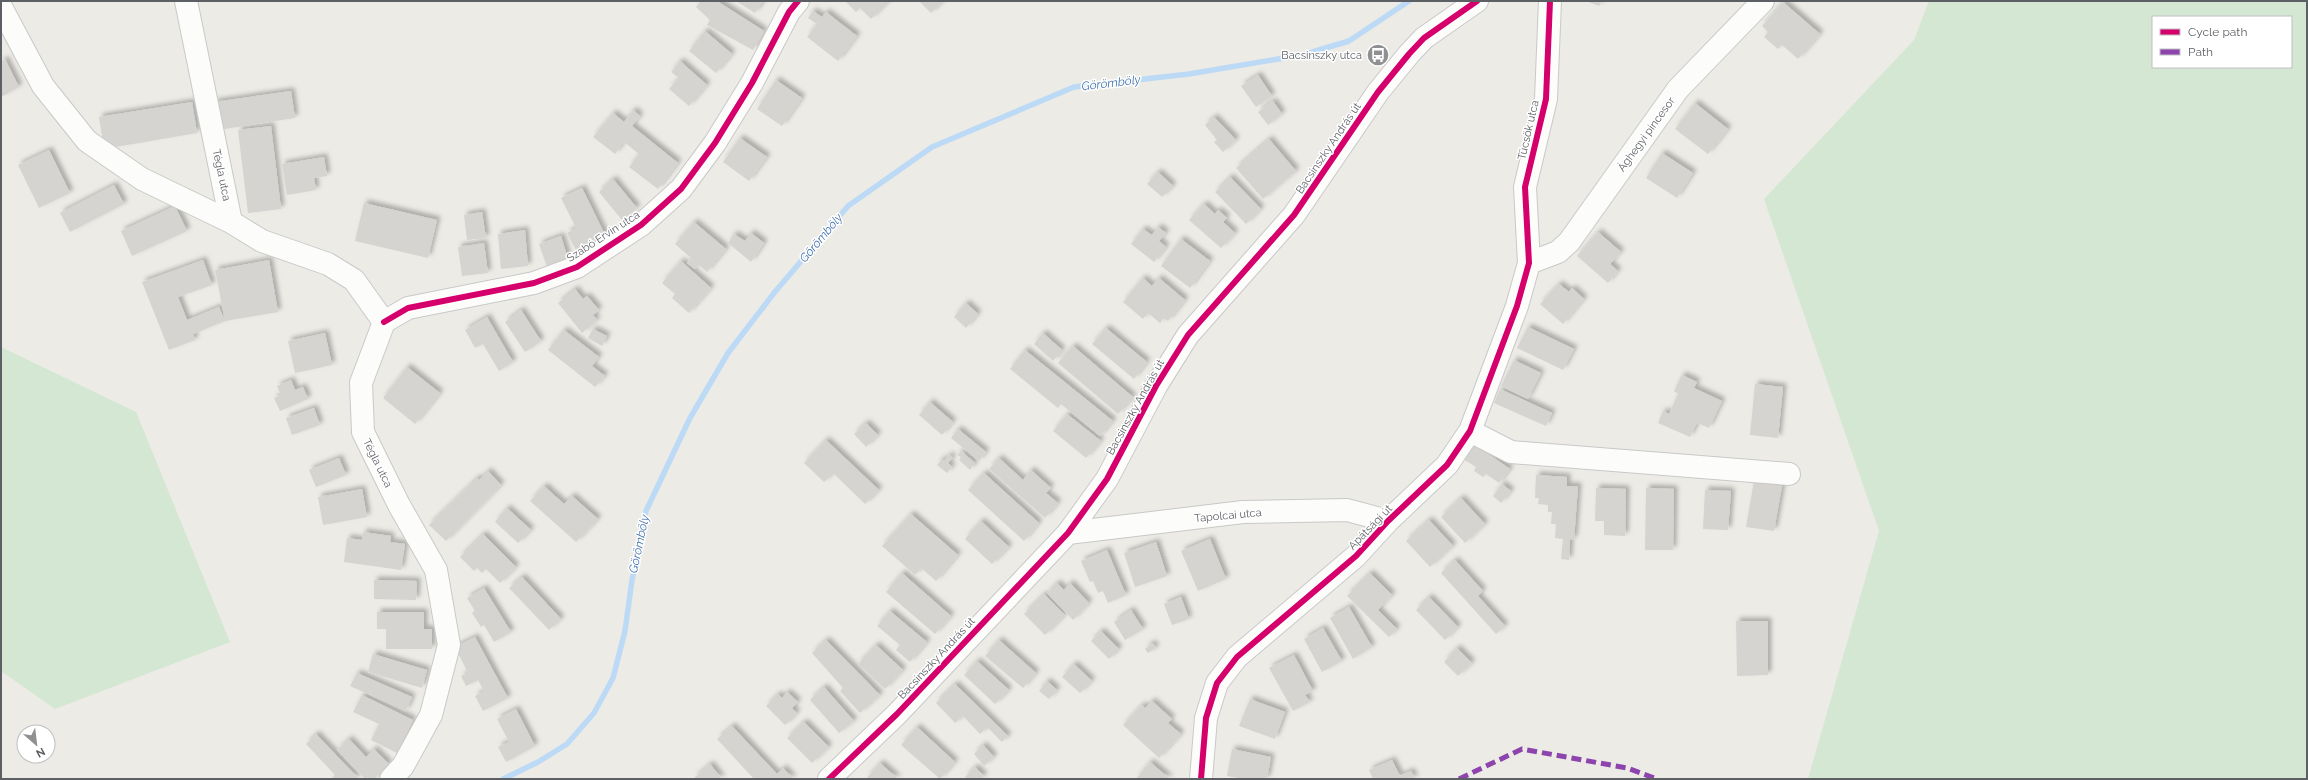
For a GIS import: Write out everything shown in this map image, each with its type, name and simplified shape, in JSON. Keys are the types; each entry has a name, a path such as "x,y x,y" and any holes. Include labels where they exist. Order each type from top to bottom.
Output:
{"street":[{"name":"Tégla utca","path":"186,1 231,222"},
{"name":"Szabó Ervin utca","path":"384,322 408,308 534,283 578,267 641,225 681,189 715,143 752,83 789,12 798,1"},
{"name":"Tücsök utca","path":"1529,262 1525,187 1546,99 1550,1"},
{"name":"Ághegyi pincesor","path":"1529,262 1558,252 1569,242 1678,90 1763,1"},
{"name":"Bacsinszky András út","path":"829,779 897,714 1068,533 1107,479 1156,386 1188,335 1294,215 1378,92 1409,54 1424,38 1474,2"},
{"path":"1,7 43,86 87,141 142,179 231,222 262,241 328,264 354,280 384,322"},
{"name":"Apátsági út","path":"1201,779 1206,718 1217,683 1237,658 1356,556 1388,521 1447,465 1470,431 1516,306 1529,262"},
{"name":"Tégla utca","path":"384,322 361,383 363,432 398,505 436,570 449,645 431,715 403,766 391,779"},
{"path":"1470,431 1511,452 1789,474"},
{"name":"Tapolcai utca","path":"1068,533 1243,512 1347,510 1388,521"}],"green space":[{"path":"1929,1 2307,1 2307,779 1808,779 1879,531 1764,199 1914,40"},
{"path":"1,347 136,412 230,642 55,709 1,671"}],"building":[{"path":"701,1 717,1 764,31 753,50 707,25 710,20 696,7"},
{"path":"736,1 763,1 755,13"},
{"path":"845,1 889,1 871,19 860,8 856,12"},
{"path":"919,1 943,1 931,13"},
{"path":"1586,1 1601,1 1599,6"},
{"path":"1783,2 1820,34 1798,59 1782,45 1778,49 1764,37 1768,32 1762,26"},
{"path":"813,11 822,17 826,12 857,36 838,61 807,37 817,24 808,18"},
{"path":"705,31 732,54 716,73 689,51"},
{"path":"5,59 19,87 1,97 1,62"},
{"path":"680,61 707,85 689,106 669,89 679,78 671,72"},
{"path":"1258,75 1272,96 1256,107 1241,86"},
{"path":"776,80 802,98 782,126 757,109"},
{"path":"291,91 295,118 218,130 214,102"},
{"path":"1273,101 1282,114 1268,125 1258,112"},
{"path":"192,102 197,133 104,149 99,117"},
{"path":"1695,103 1728,129 1708,154 1675,129"},
{"path":"633,110 640,116 632,126 678,163 658,189 629,167 639,154 624,142 615,154 593,137 613,113 624,122"},
{"path":"1214,117 1236,140 1223,152 1214,142 1217,140 1205,125"},
{"path":"271,126 281,209 248,213 238,130"},
{"path":"740,138 767,157 749,181 723,162"},
{"path":"1269,139 1296,171 1263,199 1236,168"},
{"path":"49,150 70,193 39,208 18,165"},
{"path":"1662,153 1693,173 1677,198 1646,178"},
{"path":"324,157 327,176 314,178 316,190 287,195 282,164"},
{"path":"1158,172 1173,186 1162,197 1147,184"},
{"path":"1230,177 1261,209 1246,224 1215,192"},
{"path":"613,179 637,208 622,220 599,192"},
{"path":"114,185 124,204 70,232 60,213"},
{"path":"582,188 606,237 577,252 567,233 576,228 561,198"},
{"path":"364,203 437,220 428,258 355,241"},
{"path":"1204,204 1215,214 1218,210 1227,218 1223,222 1235,233 1221,248 1189,220"},
{"path":"175,206 187,231 132,256 121,231"},
{"path":"482,212 486,238 467,240 464,215"},
{"path":"694,222 726,249 707,272 699,265 695,269 687,263 691,258 675,244"},
{"path":"1158,227 1166,233 1159,241 1166,247 1154,262 1131,244 1143,229 1152,235"},
{"path":"525,230 528,266 501,269 498,234"},
{"path":"1598,232 1621,252 1610,264 1618,271 1608,283 1577,256"},
{"path":"751,233 764,243 751,262 728,243 734,234 745,241"},
{"path":"561,236 568,259 547,267 539,244"},
{"path":"1181,239 1210,261 1190,288 1161,266"},
{"path":"484,243 488,273 462,276 458,247"},
{"path":"203,260 212,285 178,297 187,320 219,307 225,321 193,334 195,340 169,350 142,282"},
{"path":"269,260 278,312 225,321 215,270"},
{"path":"681,261 711,288 689,313 672,298 675,294 662,283"},
{"path":"1143,278 1152,286 1159,278 1185,300 1168,321 1164,318 1160,323 1148,313 1143,319 1123,302"},
{"path":"1559,284 1569,292 1572,288 1584,299 1563,324 1540,304"},
{"path":"575,289 583,299 587,296 599,310 593,315 597,320 582,333 558,303"},
{"path":"966,303 978,314 966,328 954,317"},
{"path":"521,310 541,341 525,352 505,322"},
{"path":"487,317 513,362 499,371 483,344 475,348 465,330"},
{"path":"1528,327 1574,349 1563,370 1517,348"},
{"path":"1106,328 1147,362 1134,379 1092,344"},
{"path":"593,329 607,336 602,346 588,338"},
{"path":"564,330 599,357 592,366 605,376 595,387 548,350"},
{"path":"325,333 332,365 295,373 288,341"},
{"path":"1043,333 1062,350 1053,361 1034,344"},
{"path":"1073,346 1133,397 1118,414 1058,363"},
{"path":"1025,350 1113,421 1100,436 1061,404 1058,408 1010,369"},
{"path":"1514,360 1541,373 1528,399 1501,386"},
{"path":"407,367 440,393 415,424 383,398"},
{"path":"1682,375 1697,382 1694,388 1722,401 1709,428 1697,423 1690,437 1658,423 1663,411 1669,414 1678,394 1674,391"},
{"path":"291,380 295,390 303,387 308,399 280,411 274,398 281,395 277,386"},
{"path":"1755,384 1783,387 1778,438 1750,435"},
{"path":"1500,389 1552,413 1546,426 1494,403"},
{"path":"930,402 953,422 942,435 919,415"},
{"path":"314,408 320,425 292,435 286,418"},
{"path":"1067,414 1101,441 1086,458 1053,431"},
{"path":"866,423 878,435 866,447 854,434"},
{"path":"958,429 986,452 979,461 951,438"},
{"path":"826,440 879,490 865,504 833,473 824,482 804,463"},
{"path":"1474,444 1510,469 1499,483 1486,474 1483,477 1474,471 1476,467 1463,459"},
{"path":"961,451 975,463 970,470 959,460 961,457 957,455"},
{"path":"949,455 953,458 948,463 952,467 947,473 937,465 942,459 944,461"},
{"path":"339,458 346,475 316,487 309,470"},
{"path":"999,458 1023,480 1031,470 1051,488 1046,493 1058,503 1045,518 989,469"},
{"path":"488,471 501,485 446,541 429,525 477,478 479,480"},
{"path":"984,473 1039,523 1024,541 968,490"},
{"path":"1536,475 1567,477 1567,486 1578,486 1574,540 1570,539 1569,560 1561,559 1563,539 1555,538 1556,524 1551,524 1552,512 1548,512 1548,505 1538,504 1539,498 1535,498"},
{"path":"1754,481 1782,486 1774,531 1746,527"},
{"path":"1502,484 1511,491 1501,503 1493,496"},
{"path":"544,486 564,504 572,496 598,519 576,542 530,501"},
{"path":"1596,488 1626,489 1625,536 1604,535 1604,521 1595,521"},
{"path":"1646,488 1674,489 1673,550 1645,550"},
{"path":"362,489 367,517 323,525 318,497"},
{"path":"1705,490 1731,491 1728,530 1703,529"},
{"path":"1461,498 1485,524 1465,543 1441,517"},
{"path":"507,508 531,530 518,543 495,522"},
{"path":"911,514 958,555 936,581 921,568 915,575 882,546"},
{"path":"1429,520 1453,546 1430,567 1406,541"},
{"path":"981,521 1009,547 992,564 965,539"},
{"path":"363,532 391,536 390,542 405,544 401,570 344,562 347,538 362,540"},
{"path":"483,534 516,567 500,583 486,569 482,573 477,568 474,571 460,557"},
{"path":"1210,539 1226,579 1198,591 1181,551"},
{"path":"1156,542 1167,576 1135,587 1124,553"},
{"path":"1107,550 1126,595 1108,603 1103,591 1098,593 1093,581 1090,582 1081,561"},
{"path":"1455,560 1483,591 1478,596 1505,626 1496,634 1441,573"},
{"path":"902,573 951,616 935,634 886,592"},
{"path":"1370,573 1392,595 1378,610 1397,629 1389,637 1347,596"},
{"path":"522,577 561,619 549,630 509,588"},
{"path":"374,580 417,581 416,600 374,599"},
{"path":"1057,583 1064,590 1070,583 1089,603 1073,620 1047,593"},
{"path":"484,588 511,632 494,642 484,625 481,627 472,613 475,611 467,598"},
{"path":"1044,594 1065,615 1045,635 1024,614"},
{"path":"1181,597 1189,619 1172,625 1164,604"},
{"path":"1429,597 1458,627 1445,640 1416,610"},
{"path":"1349,607 1372,647 1353,659 1330,618"},
{"path":"1131,610 1143,629 1125,640 1114,622"},
{"path":"890,611 927,642 910,662 896,650 900,645 877,626"},
{"path":"377,612 424,612 424,629 432,629 432,649 386,649 386,629 377,629"},
{"path":"1736,621 1768,621 1768,675 1737,676"},
{"path":"1323,628 1342,661 1322,672 1304,639"},
{"path":"1101,631 1119,649 1109,659 1091,641"},
{"path":"475,637 508,698 483,711 475,696 484,691 478,680 466,686 461,676 468,673 455,647"},
{"path":"826,640 880,695 860,713 840,691 843,688 812,653"},
{"path":"999,640 1036,673 1023,688 985,656"},
{"path":"1152,643 1156,648 1148,653 1145,649"},
{"path":"876,645 903,670 885,689 858,664"},
{"path":"1457,648 1472,663 1458,676 1444,662"},
{"path":"373,654 427,670 422,688 368,672"},
{"path":"1294,655 1313,691 1305,695 1310,702 1293,711 1269,668"},
{"path":"977,661 1009,690 995,704 964,675"},
{"path":"1074,664 1092,681 1080,693 1062,677"},
{"path":"357,673 412,697 406,711 350,686"},
{"path":"1047,681 1057,690 1049,699 1039,691"},
{"path":"955,684 1008,736 1002,742 987,727 980,734 963,716 955,723 936,703"},
{"path":"824,687 854,721 839,733 810,700"},
{"path":"787,692 798,702 792,708 797,713 785,725 766,706 778,694 782,698"},
{"path":"362,695 413,720 397,753 371,740 379,724 353,712"},
{"path":"1250,699 1285,712 1275,739 1239,726"},
{"path":"1152,701 1172,719 1168,723 1181,734 1159,758 1123,725 1142,705 1145,708"},
{"path":"516,709 535,746 506,762 498,747 509,742 497,719"},
{"path":"804,722 829,747 812,763 787,738"},
{"path":"732,726 777,774 783,768 794,779 754,779 717,739"},
{"path":"917,727 955,762 940,779 901,745"},
{"path":"316,734 359,779 331,779 335,775 306,744"},
{"path":"349,739 366,757 374,749 389,764 374,779 365,779 337,750"},
{"path":"983,745 994,757 984,766 974,754"},
{"path":"1232,749 1271,757 1267,779 1243,779 1227,776"},
{"path":"1392,760 1400,776 1411,771 1415,779 1373,779 1369,770"},
{"path":"1150,762 1170,779 1136,779"},
{"path":"880,763 898,779 866,779"},
{"path":"710,764 722,779 694,778"},
{"path":"975,767 984,776 981,779 967,779 965,777"}],"waterway":[{"name":"Görömböly","path":"503,779 538,762 567,744 594,713 613,678 625,631 632,580 646,511 690,418 728,353 774,293 848,206 932,147 1074,87 1189,74 1302,55 1349,41 1409,1"}],"marked path":[{"path":"1459,779 1522,749 1627,768 1657,779"}],"cycle path":[{"path":"384,322 408,308 534,283 577,267 641,225 681,189 715,143 752,83 789,12 798,1"},
{"path":"829,779 897,714 1068,533 1107,479 1156,386 1188,335 1294,215 1378,92 1409,54 1424,38 1477,1"},
{"path":"1201,779 1206,718 1217,683 1237,657 1356,556 1388,521 1447,465 1470,431 1517,306 1529,263 1525,187 1546,99 1550,1"}],"place":[{"name":"Bacsinszky utca","path":"1378,55"}]}
